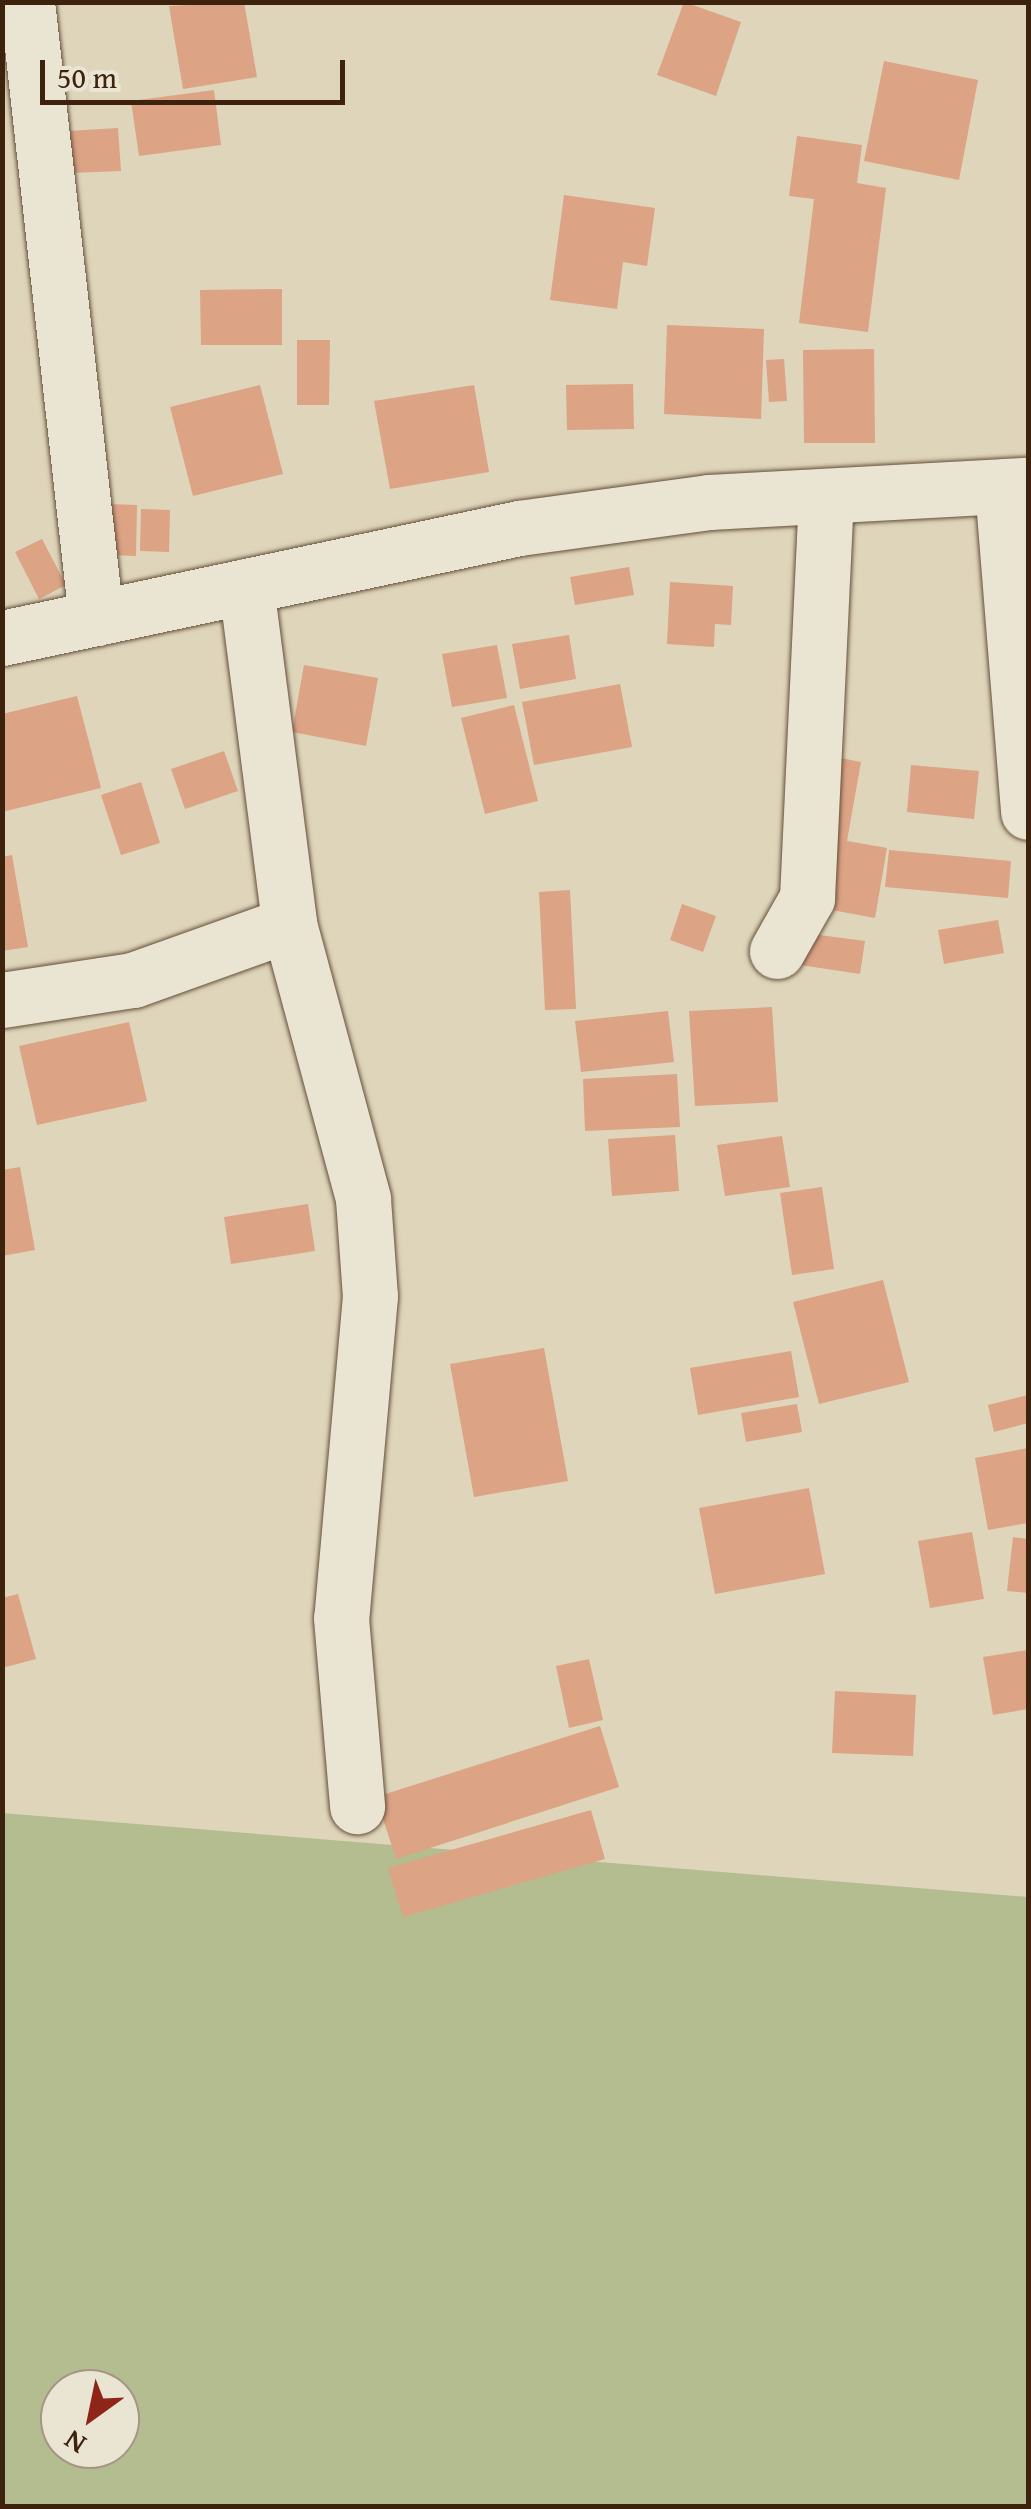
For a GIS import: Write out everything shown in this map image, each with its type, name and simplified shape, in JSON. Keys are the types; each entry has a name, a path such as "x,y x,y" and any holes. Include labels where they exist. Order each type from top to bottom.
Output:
{"street":[{"path":"27,2 96,618"},
{"path":"2,638 519,528 710,502 1015,486 1028,812"},
{"path":"777,951 807,898 826,498"},
{"path":"246,586 289,924 329,1051 364,1218 370,1296 340,1618 358,1806"},
{"path":"2,1000 133,980 289,924"}],"green space":[{"path":"2,1813 1028,1897 1028,2506 3,2506"}],"building":[{"path":"244,2 257,77 183,89 169,6"},
{"path":"684,2 741,22 716,96 657,75"},
{"path":"884,61 978,80 959,180 864,161"},
{"path":"214,90 221,145 139,156 131,101"},
{"path":"118,128 121,171 71,173 69,131"},
{"path":"797,136 862,145 857,183 886,188 868,332 799,323 814,199 789,196"},
{"path":"564,195 655,208 647,266 623,262 617,309 550,300"},
{"path":"282,289 282,345 201,345 200,290"},
{"path":"667,325 764,329 761,419 664,414"},
{"path":"297,340 330,340 329,405 297,405"},
{"path":"874,349 875,443 804,443 803,350"},
{"path":"784,359 787,401 769,402 766,360"},
{"path":"633,384 634,429 567,430 566,385"},
{"path":"260,385 283,474 193,496 170,407"},
{"path":"474,385 489,472 390,489 374,401"},
{"path":"108,504 137,505 136,556 107,555"},
{"path":"141,509 170,510 169,552 140,551"},
{"path":"42,539 66,585 39,599 15,552"},
{"path":"629,567 634,595 575,605 570,577"},
{"path":"670,582 733,586 731,625 715,624 714,647 667,644"},
{"path":"569,635 576,679 520,689 512,644"},
{"path":"497,645 507,698 452,707 442,654"},
{"path":"304,665 378,678 366,746 292,732"},
{"path":"620,684 632,747 534,765 522,702"},
{"path":"77,696 101,788 2,812 2,714"},
{"path":"514,705 538,801 485,814 461,718"},
{"path":"224,751 238,791 185,809 171,769"},
{"path":"836,757 861,762 847,841 887,848 875,918 810,906"},
{"path":"911,765 979,771 974,819 907,812"},
{"path":"141,782 160,843 121,855 101,795"},
{"path":"889,850 1011,861 1008,898 885,887"},
{"path":"12,855 28,947 2,951 2,857"},
{"path":"570,890 576,1009 545,1010 539,892"},
{"path":"682,904 716,916 703,952 670,940"},
{"path":"998,920 1004,953 944,964 938,930"},
{"path":"804,933 865,941 860,974 800,965"},
{"path":"772,1007 778,1102 695,1106 689,1011"},
{"path":"668,1011 674,1062 581,1072 575,1021"},
{"path":"129,1022 147,1101 37,1125 19,1046"},
{"path":"677,1074 680,1127 585,1131 583,1079"},
{"path":"675,1135 679,1191 612,1196 608,1139"},
{"path":"782,1136 790,1187 725,1196 717,1145"},
{"path":"20,1167 35,1250 2,1256 2,1170"},
{"path":"822,1187 834,1269 792,1275 780,1193"},
{"path":"308,1204 315,1251 231,1264 224,1217"},
{"path":"883,1280 909,1382 819,1404 793,1302"},
{"path":"544,1348 568,1481 474,1497 450,1364"},
{"path":"791,1351 799,1397 698,1415 690,1368"},
{"path":"1028,1395 1028,1423 994,1432 988,1405"},
{"path":"797,1404 802,1432 746,1442 741,1413"},
{"path":"1028,1448 1028,1523 988,1530 975,1458"},
{"path":"809,1488 825,1574 715,1594 699,1508"},
{"path":"972,1532 984,1599 930,1608 918,1541"},
{"path":"1013,1537 1028,1539 1028,1593 1007,1591"},
{"path":"18,1594 36,1659 2,1668 2,1598"},
{"path":"1028,1650 1028,1709 993,1715 983,1657"},
{"path":"589,1659 603,1720 569,1728 556,1666"},
{"path":"835,1691 916,1695 913,1756 832,1753"},
{"path":"600,1726 619,1787 396,1859 376,1797"},
{"path":"591,1810 605,1859 403,1917 388,1868"}]}
